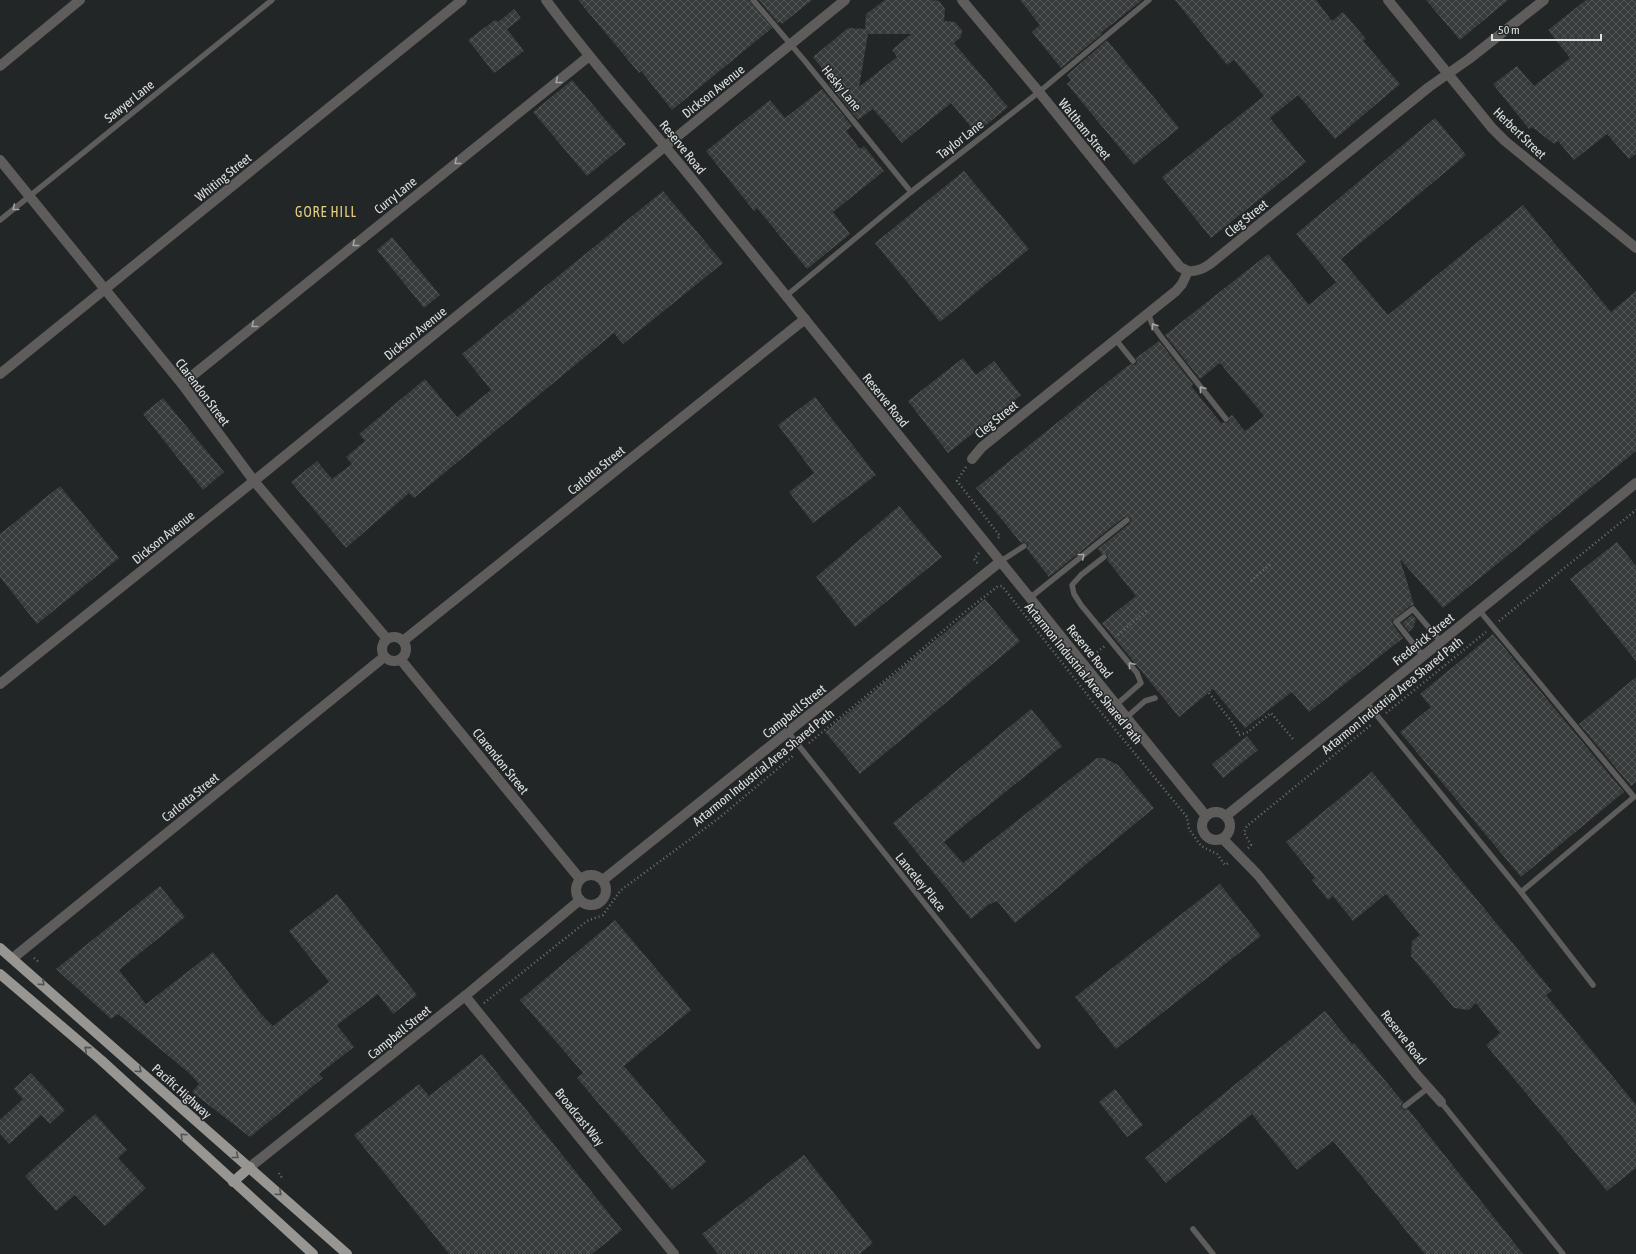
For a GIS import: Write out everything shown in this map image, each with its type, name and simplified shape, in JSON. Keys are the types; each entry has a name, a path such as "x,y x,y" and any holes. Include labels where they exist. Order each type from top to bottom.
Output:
{"main road":[{"name":"Pacific Highway","path":"0,948 347,1254"},
{"path":"0,974 124,1081 232,1182 313,1254"},
{"name":"Campbell Street","path":"232,1182 250,1167"}],"street":[{"path":"0,66 80,0"},
{"name":"Whiting Street","path":"0,374 462,0"},
{"name":"Reserve Road","path":"546,0 588,56 666,146 1206,816"},
{"name":"Dickson Avenue","path":"0,684 254,481 845,0"},
{"name":"Waltham Street","path":"962,0 1180,267 1188,271"},
{"name":"Herbert Street","path":"1388,0 1492,128 1505,141 1636,248"},
{"name":"Cleg Street","path":"972,459 982,447 1176,291 1182,284 1188,271 1194,272 1210,264 1429,87 1469,59 1544,0"},
{"name":"Curry Lane","path":"182,384 588,56"},
{"name":"Clarendon Street","path":"0,160 182,384 254,481 387,639"},
{"name":"Carlotta Street","path":"403,641 805,319"},
{"name":"Frederick Street","path":"1226,816 1636,482"},
{"name":"Campbell Street","path":"603,880 1001,561"},
{"path":"396,637 403,641 407,649 401,660 392,662 384,657 382,650 384,642 387,639 396,637"},
{"name":"Carlotta Street","path":"13,958 384,657"},
{"name":"Clarendon Street","path":"401,660 580,879"},
{"path":"1214,812 1218,812 1226,816 1229,820 1230,831 1224,839 1214,841 1206,837 1203,833 1201,824 1206,816 1214,812"},
{"name":"Reserve Road","path":"1224,839 1258,875 1428,1088 1441,1102"},
{"path":"589,875 599,877 603,880 606,890 605,895 599,903 589,905 580,900 576,892 580,879 589,875"},
{"name":"Campbell Street","path":"250,1167 465,996 580,900"},
{"name":"Broadcast Way","path":"465,996 674,1254"}],"lane":[{"name":"Sawyer Lane","path":"0,220 272,0"},
{"name":"Hesky Lane","path":"753,0 792,44 911,192"},
{"name":"Taylor Lane","path":"786,296 911,192 1038,92 1149,0"},
{"path":"1148,313 1152,324 1162,338 1226,419"},
{"path":"1116,340 1133,361"},
{"path":"1031,597 1127,520"},
{"path":"1001,561 1024,546"},
{"path":"1104,557 1081,575 1072,585 1074,594 1081,605 1137,673 1141,683 1116,704"},
{"path":"1423,656 1396,622 1413,609 1441,642"},
{"path":"1480,610 1634,797 1521,892"},
{"path":"1127,717 1145,701 1155,698"},
{"path":"1366,702 1521,892 1593,985"},
{"name":"Lanceley Place","path":"788,732 1038,1046"},
{"path":"1405,1106 1428,1088"},
{"name":"Reserve Road","path":"1441,1102 1563,1254"},
{"path":"1193,1229 1213,1254"}],"path":[{"name":"Artarmon Industrial Area Shared Path","path":"476,1010 587,921 603,915 621,890 719,818 905,664 966,611 997,587 1002,586 1100,711 1187,817 1189,829 1201,846 1217,854 1225,865 1251,845 1244,832 1247,826 1636,510"},
{"path":"1251,581 1271,564"},
{"path":"1097,652 1147,610"},
{"path":"1209,692 1235,726 1239,735 1248,732 1271,714 1293,739"},
{"path":"34,958 40,963"},
{"path":"279,1173 283,1180"}],"building":[{"path":"578,0 749,0 772,28 672,110 641,71 639,73"},
{"path":"759,0 812,0 782,24 780,22 778,23"},
{"path":"885,0 939,1 945,9 944,21 955,22 962,30 961,37 954,43 1008,107 976,133 951,103 902,143 873,109 858,120 829,84 832,81 813,57 848,28 865,29 866,14","holes":["868,34 911,34 892,50 897,57 859,87"]},
{"path":"1020,0 1142,0 1061,68 1032,32 1040,25"},
{"path":"1175,0 1316,0 1332,21 1343,12 1366,39 1363,41 1400,84 1335,139 1298,95 1270,118 1306,162 1211,238 1162,177 1264,96 1234,60 1227,65"},
{"path":"1426,0 1508,0 1460,40"},
{"path":"1586,0 1636,0 1636,154 1629,159 1607,134 1574,160 1558,141 1554,144 1532,127 1529,129 1493,84 1517,66 1534,86 1570,58 1548,30"},
{"path":"514,9 521,18 507,29 524,51 494,73 468,40 495,20 498,22"},
{"path":"1107,40 1179,128 1134,165 1067,84 1071,80 1067,75"},
{"path":"572,80 626,144 587,176 533,112"},
{"path":"822,89 852,126 846,131 860,149 864,146 884,171 833,212 850,234 807,269 757,208 754,211 706,151 770,100 785,118"},
{"path":"1435,118 1466,155 1341,259 1388,315 1523,205 1611,312 1636,291 1636,451 1443,608 1400,559 1414,605 1410,606 1392,621 1393,625 1403,638 1309,712 1292,692 1245,728 1213,689 1179,717 1102,623 1136,596 1107,560 1107,554 1102,554 1098,549 1130,523 1130,517 1124,517 1049,577 1027,549 1027,543 1021,543 976,488 1130,364 1135,365 1137,362 1136,358 1159,341 1193,384 1191,386 1221,423 1229,422 1229,417 1232,415 1245,431 1264,416 1220,363 1200,379 1165,335 1268,254 1309,305 1336,282 1296,234"},
{"path":"964,171 1029,249 940,322 875,243"},
{"path":"663,191 723,263 623,344 614,333 414,498 409,493 346,548 291,482 317,461 332,479 352,464 346,457 365,441 359,434 425,379 457,417 491,390 462,354"},
{"path":"392,237 440,295 424,308 377,250"},
{"path":"963,358 976,375 994,361 1021,395 948,453 908,401"},
{"path":"815,397 876,475 813,523 789,492 814,473 778,425"},
{"path":"163,398 224,472 203,490 143,414"},
{"path":"60,486 119,558 37,624 0,577 0,534"},
{"path":"899,506 942,557 855,627 816,577"},
{"path":"1617,542 1636,566 1636,661 1570,579"},
{"path":"985,599 1020,641 860,774 825,732"},
{"path":"1412,615 1416,619 1414,626 1409,632 1402,623"},
{"path":"1493,634 1624,792 1521,877 1400,732 1431,707 1420,694"},
{"path":"1636,677 1636,782 1631,786 1579,724"},
{"path":"1031,709 1062,746 944,842 963,863 1097,758 1104,758 1118,765 1154,808 1015,923 997,901 988,905 971,919 893,823"},
{"path":"1247,736 1258,750 1223,778 1212,764"},
{"path":"1372,772 1552,991 1546,995 1636,1105 1636,1168 1607,1191 1486,1045 1500,1033 1476,1003 1469,1010 1454,1008 1411,956 1412,941 1420,935 1386,894 1353,921 1333,896 1328,900 1312,880 1315,878 1286,842"},
{"path":"1220,884 1261,936 1116,1049 1075,997"},
{"path":"160,886 185,917 119,970 146,1004 213,952 261,1014 273,1026 329,982 289,931 337,894 417,995 393,1014 378,994 337,1025 354,1047 319,1074 323,1078 250,1137 192,1092 199,1084 189,1073 118,1014 111,1019 56,969"},
{"path":"615,920 691,1010 624,1066 706,1162 672,1190 577,1078 583,1073 520,1000"},
{"path":"1325,1011 1403,1102 1401,1106 1402,1109 1408,1109 1523,1254 1425,1254 1333,1141 1297,1170 1252,1114 1166,1183 1145,1158"},
{"path":"482,1054 622,1230 592,1254 449,1254 354,1135 419,1084 429,1096"},
{"path":"31,1073 65,1110 50,1124 41,1115 9,1144 0,1134 0,1120 23,1099 14,1089"},
{"path":"1115,1089 1143,1125 1127,1137 1099,1102"},
{"path":"95,1114 127,1150 118,1158 146,1188 105,1226 75,1195 56,1211 25,1176"},
{"path":"804,1155 873,1243 860,1254 718,1254 702,1234"}],"district":[{"name":"GORE HILL","path":"326,212"}]}
